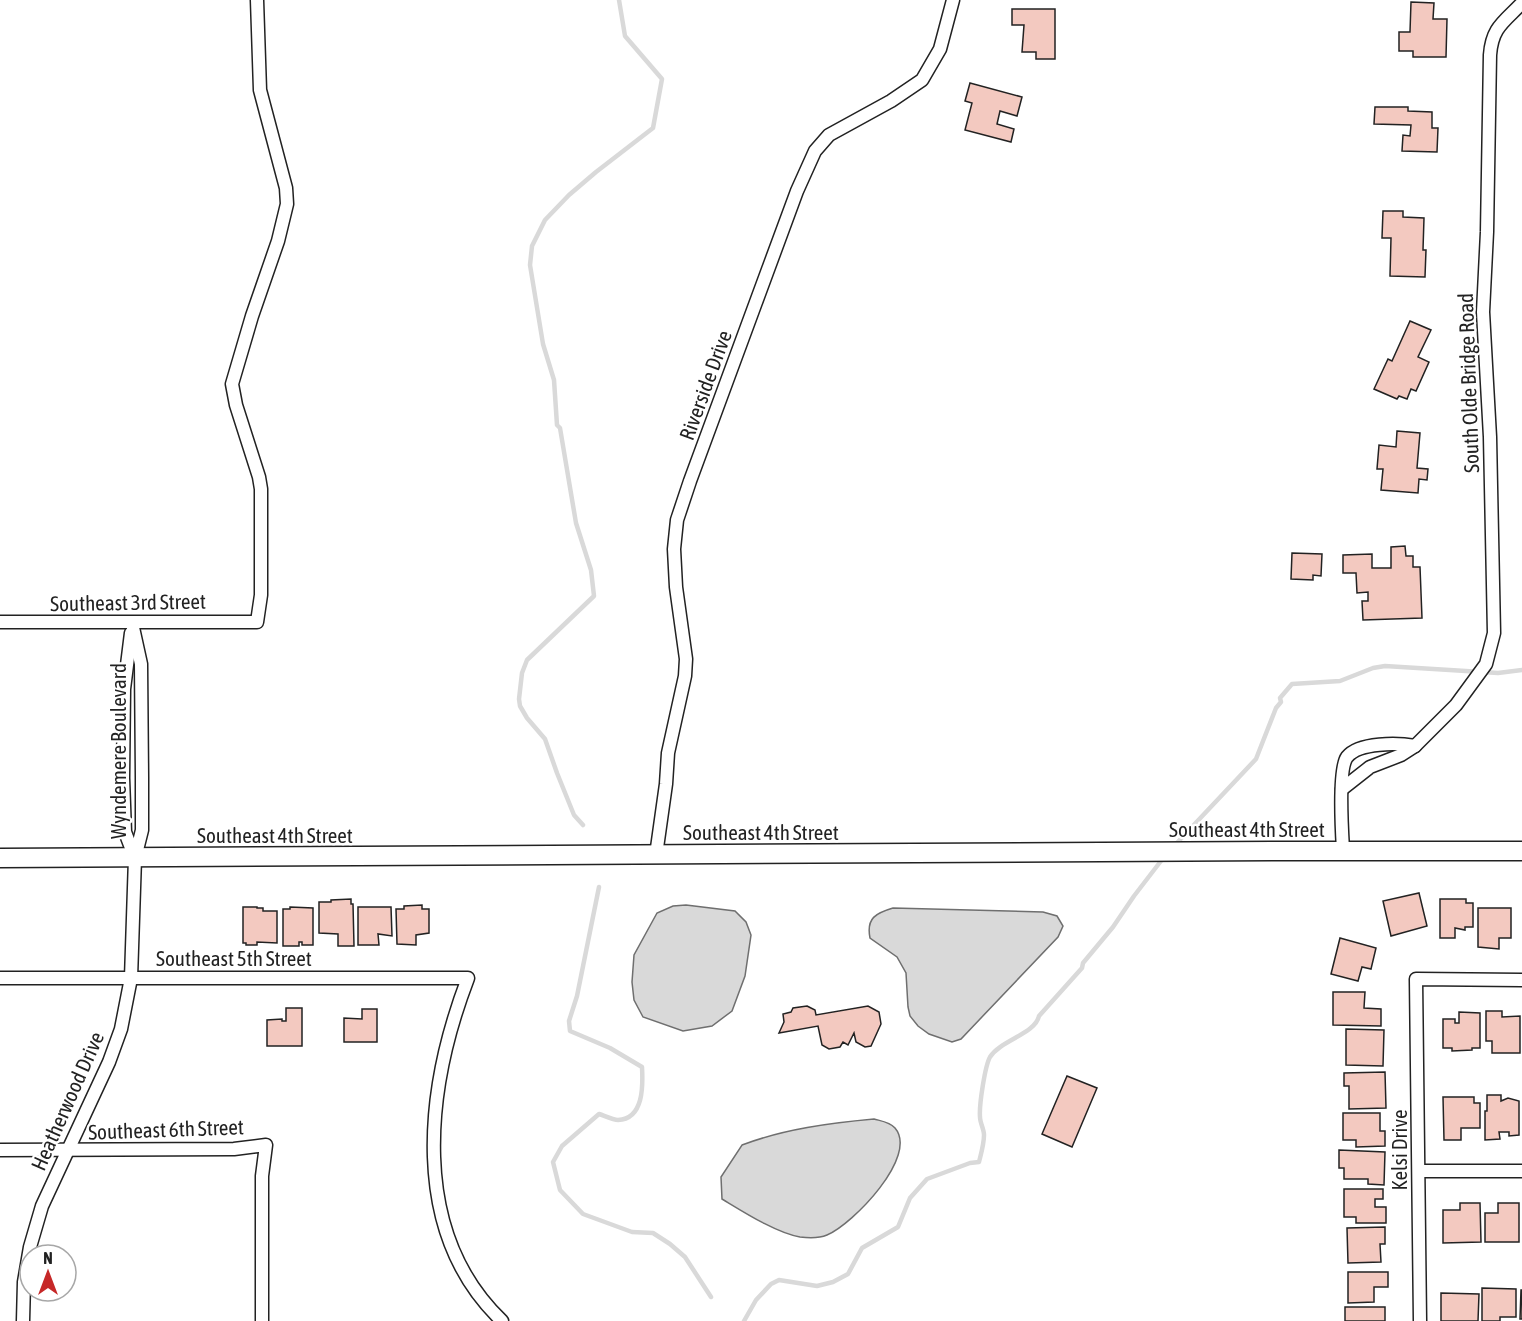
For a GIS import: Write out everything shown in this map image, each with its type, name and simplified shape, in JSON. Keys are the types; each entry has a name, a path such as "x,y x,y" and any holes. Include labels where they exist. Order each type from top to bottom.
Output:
{"main road":[{"name":"Southeast 4th Street","path":"0,858 1342,850 1522,851"}],"street":[{"name":"Southeast 3rd Street","path":"0,622 257,622 261,595 261,489 232,384 278,241 287,204 286,188 260,90 257,0"},
{"name":"Riverside Drive","path":"656,855 668,753 686,668 685,641 676,587 674,549 677,520 690,481 815,151 829,135 841,127 922,80 940,49 953,0"},
{"name":"South Olde Bridge Road","path":"1342,789 1370,767 1401,755 1415,746 1456,705 1486,664 1494,633 1490,437 1483,312 1487,232 1490,55 1491,41 1499,25 1522,3"},
{"name":"Wyndemere Boulevard","path":"132,622 141,664 142,688 142,830 135,858"},
{"name":"Wyndemere Boulevard","path":"132,622 124,689 123,778 125,832 135,858"},
{"path":"1342,850 1344,762 1352,752 1389,743 1415,746"},
{"name":"Heatherwood Drive","path":"23,1321 24,1282 30,1247 47,1192 86,1115 121,1029 131,978 135,858"},
{"name":"Southeast 5th Street","path":"0,978 468,978 455,1012 436,1103 434,1138 436,1195 441,1218 459,1263 480,1297 502,1321"},
{"name":"Kelsi Drive","path":"1420,1321 1416,979 1522,980"},
{"name":"Southeast 6th Street","path":"0,1150 234,1149 266,1145 262,1176 262,1321"},
{"path":"1419,1171 1522,1171"}],"shaded area":[{"path":"686,905 735,911 746,922 751,935 745,976 732,1011 712,1026 683,1031 643,1017 634,1000 632,982 634,955 657,913 673,906"},
{"path":"893,908 1043,912 1057,916 1063,926 1058,937 961,1039 952,1042 929,1034 910,1016 906,973 897,957 870,938 869,931 874,917"},
{"path":"874,1119 888,1123 895,1128 900,1140 898,1155 880,1188 866,1204 852,1218 827,1235 810,1238 791,1235 760,1221 722,1199 721,1177 742,1145 807,1128"}],"building":[{"path":"1411,2 1434,3 1433,19 1447,19 1446,57 1413,57 1413,51 1399,51 1399,32 1410,32"},
{"path":"1012,9 1055,9 1055,59 1036,59 1036,52 1022,52 1024,25 1012,25"},
{"path":"970,83 1022,97 1017,116 1000,111 997,124 1014,129 1011,142 965,130 972,103 965,101"},
{"path":"1375,107 1408,107 1408,111 1432,112 1432,128 1438,128 1437,152 1402,151 1403,135 1410,136 1411,125 1374,124"},
{"path":"1383,211 1403,211 1403,217 1424,218 1425,277 1390,276 1391,238 1382,238"},
{"path":"1410,321 1431,330 1418,357 1429,362 1416,391 1411,389 1407,399 1399,396 1397,399 1374,389 1388,359 1392,361"},
{"path":"1397,431 1420,433 1417,468 1428,469 1427,480 1419,479 1418,493 1381,490 1383,469 1377,469 1379,445 1396,447"},
{"path":"1405,546 1406,556 1413,556 1413,567 1420,567 1422,618 1363,620 1362,601 1368,601 1368,592 1357,593 1356,573 1343,573 1343,555 1372,554 1372,568 1391,568 1391,547"},
{"path":"1292,553 1322,554 1321,576 1313,575 1313,580 1291,579"},
{"path":"1419,893 1427,926 1391,936 1383,901"},
{"path":"351,899 354,946 338,946 338,934 319,933 319,902"},
{"path":"1440,899 1466,899 1466,903 1473,903 1473,927 1465,927 1465,930 1455,928 1455,938 1440,938"},
{"path":"422,905 422,909 429,909 429,933 416,935 416,945 397,944 396,909"},
{"path":"243,907 277,911 277,943 257,942 257,945 246,945 243,943"},
{"path":"290,907 313,908 313,945 302,945 302,942 299,942 299,946 283,946 283,909 290,909"},
{"path":"358,907 391,907 392,936 378,934 379,945 358,945"},
{"path":"1478,908 1511,908 1511,938 1499,938 1499,949 1478,947"},
{"path":"1340,938 1376,948 1371,969 1362,967 1358,981 1331,974"},
{"path":"1333,992 1365,992 1364,1008 1381,1009 1381,1026 1333,1025"},
{"path":"807,1006 815,1010 816,1015 868,1006 879,1012 881,1024 871,1046 865,1047 856,1042 854,1033 848,1045 843,1042 840,1047 829,1049 822,1045 818,1026 779,1033 784,1022 783,1014 791,1012 793,1008"},
{"path":"286,1008 302,1008 302,1046 267,1046 267,1020 286,1021"},
{"path":"362,1009 377,1009 377,1042 344,1042 344,1018 362,1019"},
{"path":"1486,1011 1502,1011 1502,1017 1520,1016 1520,1053 1492,1053 1492,1041 1486,1041"},
{"path":"1459,1012 1480,1013 1480,1048 1452,1051 1452,1048 1443,1048 1443,1019 1455,1019 1455,1023 1459,1023"},
{"path":"1346,1029 1384,1030 1383,1066 1346,1065"},
{"path":"1385,1072 1386,1108 1349,1109 1349,1086 1344,1086 1344,1073"},
{"path":"1067,1076 1097,1088 1072,1147 1042,1134"},
{"path":"1487,1095 1501,1095 1501,1101 1508,1098 1519,1101 1519,1135 1509,1136 1509,1132 1499,1132 1500,1139 1485,1140"},
{"path":"1443,1097 1474,1097 1474,1103 1480,1103 1480,1128 1461,1128 1461,1140 1444,1140"},
{"path":"1343,1113 1380,1113 1380,1131 1385,1131 1385,1146 1356,1147 1356,1140 1343,1140"},
{"path":"1339,1150 1385,1152 1384,1185 1368,1184 1368,1179 1344,1179 1344,1168 1339,1168"},
{"path":"1344,1189 1383,1189 1383,1199 1375,1199 1375,1207 1386,1207 1386,1223 1356,1223 1356,1217 1344,1217"},
{"path":"1460,1203 1480,1203 1481,1242 1443,1243 1443,1210 1460,1210"},
{"path":"1498,1203 1519,1203 1519,1242 1485,1242 1485,1213 1498,1213"},
{"path":"1385,1227 1385,1244 1380,1244 1381,1262 1348,1263 1347,1228"},
{"path":"1348,1272 1388,1272 1388,1287 1374,1287 1374,1302 1348,1303"},
{"path":"1482,1288 1516,1289 1516,1317 1500,1317 1500,1321 1482,1321"},
{"path":"1521,1290 1522,1319 1520,1319"},
{"path":"1441,1293 1479,1294 1478,1321 1441,1321"},
{"path":"1345,1307 1385,1307 1385,1321 1345,1321"}],"waterway":[{"path":"583,825 574,815 545,739 527,718 519,699 522,673 527,660 594,596 591,570 576,523 560,428 557,425 554,380 543,344 530,265 532,246 545,220 569,195 653,128 662,79 625,36 619,0"},
{"path":"1174,846 1256,759 1276,708 1281,702 1280,698 1292,684 1340,681 1373,668 1385,666 1498,673 1522,670"},
{"path":"744,1321 756,1300 771,1284 779,1280 817,1286 833,1282 848,1274 862,1248 898,1227 910,1198 927,1179 970,1163 979,1162 984,1135 980,1119 980,1104 990,1057 1002,1046 1031,1028 1082,968 1083,963 1113,927 1164,857"},
{"path":"599,887 577,996 569,1021 570,1031 610,1048 642,1067 642,1091 633,1114 618,1120 599,1114 562,1146 553,1162 560,1190 583,1214 632,1232 653,1233 670,1244 685,1257 711,1297"}]}
